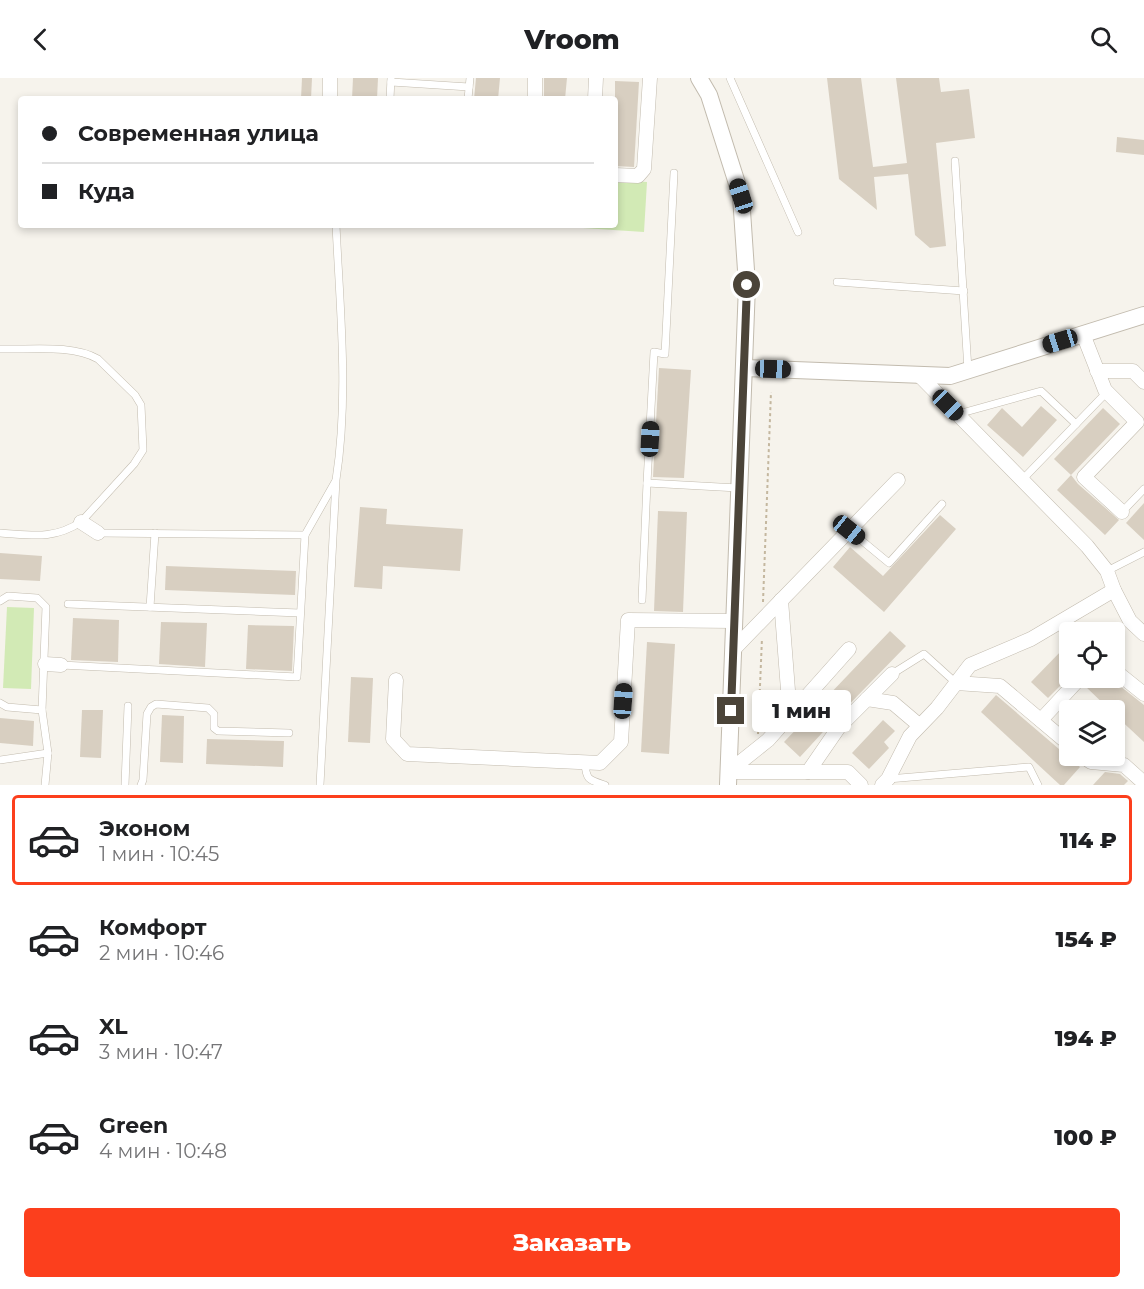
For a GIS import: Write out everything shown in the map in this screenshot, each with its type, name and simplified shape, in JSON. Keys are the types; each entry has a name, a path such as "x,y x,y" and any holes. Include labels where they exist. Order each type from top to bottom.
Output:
{"street":[{"path":"330,78 330,96"},
{"path":"535,78 535,96"},
{"path":"595,96 596,78"},
{"path":"618,175 638,176 644,169 650,78"},
{"path":"699,78 709,94 741,196 747,285 741,488 728,778"},
{"path":"745,368 950,376 1144,315"},
{"path":"1083,334 1107,392 1137,422 1084,477 1122,512"},
{"path":"1097,371 1136,370 1144,382"},
{"path":"919,375 1087,546 1107,571 1130,621 1144,634"},
{"path":"733,650 898,480"},
{"path":"81,522 98,533"},
{"path":"885,782 910,736 919,724 937,708 970,665 1031,639 1114,590"},
{"path":"781,600 789,716"},
{"path":"396,680 393,739 407,754 600,763 621,742 628,620 734,621"},
{"path":"728,778 768,740 849,649"},
{"path":"45,664 61,664"},
{"path":"808,772 839,727 892,674"},
{"path":"1125,679 1144,694"},
{"path":"956,683 1000,686 1059,736"},
{"path":"1041,720 1071,688"},
{"path":"867,699 893,703 919,724"},
{"path":"1125,766 1144,783"},
{"path":"728,778 808,772 848,772 861,785"}],"lane":[{"path":"468,96 470,78"},
{"path":"730,78 798,232"},
{"path":"390,96 391,80 469,87"},
{"path":"955,161 968,370"},
{"path":"642,600 654,352 665,354 674,173"},
{"path":"320,785 336,480 340,453 343,359 336,228"},
{"path":"837,282 964,291"},
{"path":"0,350 74,350 90,354 98,359 139,400 142,411 143,445 141,454 81,522 64,531 45,536 0,533"},
{"path":"958,414 1041,391 1076,424"},
{"path":"1022,480 1107,392"},
{"path":"61,664 297,677 304,535 336,480"},
{"path":"647,483 741,488"},
{"path":"1122,512 1144,489"},
{"path":"849,530 889,563 942,504"},
{"path":"98,533 304,535"},
{"path":"150,607 155,534"},
{"path":"1107,571 1144,552"},
{"path":"0,601 8,596 37,598 45,604 47,612 42,710 48,753 45,785"},
{"path":"68,604 300,613"},
{"path":"892,674 924,654 956,683"},
{"path":"0,703 7,707 42,710"},
{"path":"141,785 147,714 156,704 208,708 214,714 214,728 218,731 289,733"},
{"path":"125,785 128,706"},
{"path":"0,760 48,753"},
{"path":"585,762 586,776 605,785"},
{"path":"885,782 1029,767 1038,785"}],"path":[{"path":"757,749 771,392"}],"green space":[{"path":"618,180 647,182 644,232 583,228 618,228"},
{"path":"7,607 34,608 31,689 3,688"}],"building":[{"path":"302,78 312,78 311,96 301,96"},
{"path":"353,78 378,78 377,96 352,96"},
{"path":"476,78 500,78 498,96 474,96"},
{"path":"544,78 567,78 565,96 544,96"},
{"path":"827,78 861,78 873,167 907,163 896,78 939,78 941,92 969,89 975,138 936,143 946,246 930,248 915,235 908,174 874,177 877,210 839,179"},
{"path":"615,81 639,82 634,167 618,166 618,96 615,96"},
{"path":"1117,137 1144,140 1144,155 1116,152"},
{"path":"659,368 691,370 684,478 653,477"},
{"path":"1041,406 1057,420 1023,457 987,425 1002,408 1022,427"},
{"path":"1103,408 1120,424 1071,475 1054,459"},
{"path":"1071,475 1119,520 1105,535 1057,490"},
{"path":"1144,503 1144,540 1126,523"},
{"path":"360,507 387,509 386,524 463,529 460,571 383,566 382,589 354,587"},
{"path":"658,511 687,512 683,612 654,611"},
{"path":"940,515 956,529 884,612 833,567 850,547 883,576"},
{"path":"0,553 42,556 40,581 0,579"},
{"path":"166,566 296,571 295,595 165,590"},
{"path":"73,618 119,620 118,662 71,660"},
{"path":"161,622 207,623 205,667 159,664"},
{"path":"248,625 294,626 292,671 246,669"},
{"path":"890,631 906,646 800,757 784,742"},
{"path":"647,642 675,644 669,754 641,752"},
{"path":"1059,653 1059,687 1048,698 1031,682"},
{"path":"351,677 373,678 370,743 348,742"},
{"path":"1087,688 1123,688 1144,705 1144,742 1125,724 1125,700 1100,700"},
{"path":"996,695 1059,749 1059,766 1080,767 1064,785 1060,785 981,712"},
{"path":"82,710 103,710 101,758 80,757"},
{"path":"162,715 184,716 183,763 160,762"},
{"path":"0,718 34,721 33,746 0,743"},
{"path":"883,720 895,731 884,742 889,748 869,769 852,753"},
{"path":"207,739 284,741 283,767 206,764"},
{"path":"1105,772 1120,774 1128,781 1124,785 1093,785"}],"route":[{"path":"731,711 747,285"}]}
